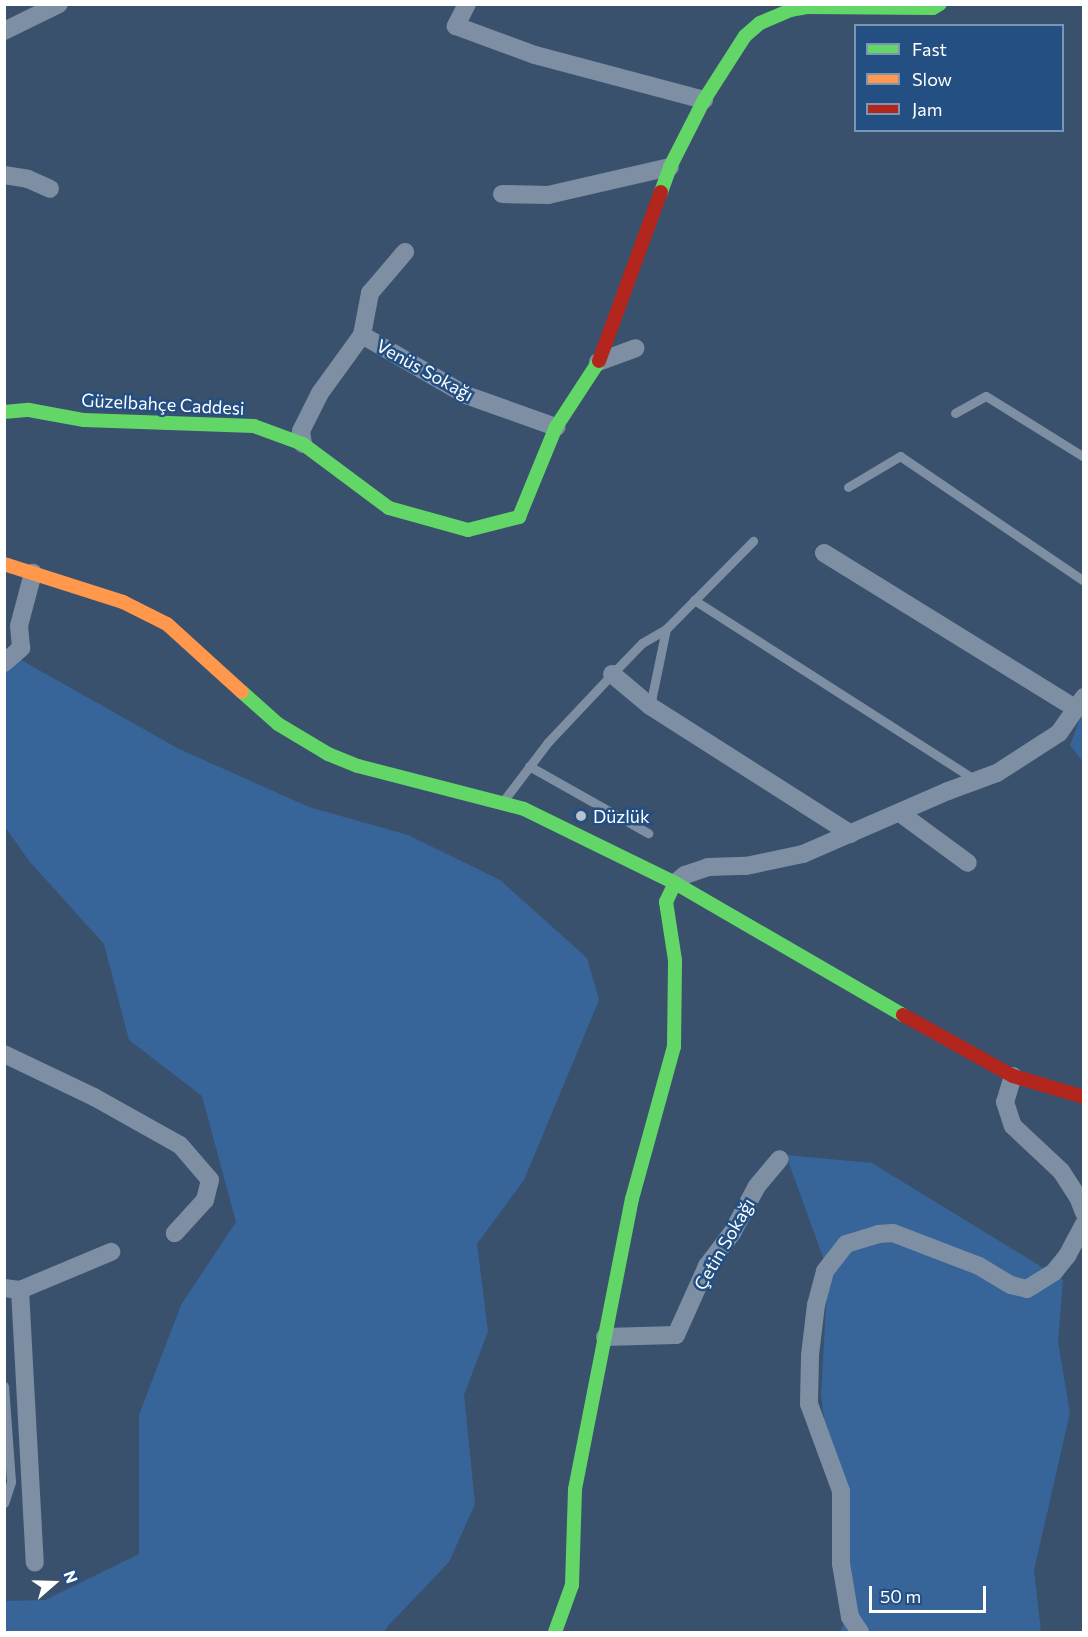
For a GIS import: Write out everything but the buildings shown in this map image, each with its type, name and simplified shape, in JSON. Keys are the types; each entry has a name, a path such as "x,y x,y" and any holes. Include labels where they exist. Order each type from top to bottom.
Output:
{"street":[{"path":"467,4 456,26 535,55 704,100"},
{"path":"556,427 598,362 670,167 704,100 746,36 774,16 807,7 922,8 940,4"},
{"path":"4,31 61,5"},
{"path":"502,194 548,195 670,167"},
{"path":"4,175 28,179 50,189"},
{"name":"Venüs Sokağı","path":"303,444 301,431 320,393 362,335 370,293 405,252"},
{"name":"Venüs Sokağı","path":"362,335 466,395 556,427"},
{"path":"598,362 636,348"},
{"name":"Güzelbahçe Caddesi","path":"4,412 29,410 84,420 254,426 303,444 389,508 468,530 519,517 556,427"},
{"path":"555,1632 572,1585 575,1490 632,1198 674,1047 675,960 666,902 675,883 685,875 708,867 746,866 803,854 948,791 977,782 997,773 1048,742 1059,733 1080,703 824,553"},
{"path":"4,564 123,602 167,624 278,724 328,754 358,766 502,802 550,821 675,883 962,1050 1013,1076 1083,1097"},
{"path":"4,663 21,648 19,626 33,573"},
{"path":"612,674 650,706 851,834"},
{"path":"900,813 968,863"},
{"path":"4,1054 94,1097 180,1145 210,1180 205,1200 175,1233"},
{"path":"1013,1076 1005,1102 1013,1126 1061,1171 1078,1197 1083,1213"},
{"name":"Çetin Sokağı","path":"605,1337 676,1335 707,1266 732,1233 757,1186 780,1159"},
{"path":"860,1632 850,1617 842,1564 841,1491 822,1445 810,1404 810,1354 816,1305 825,1271 846,1244 878,1234 893,1233 979,1266 1011,1285 1028,1289 1054,1272 1067,1256 1083,1224"},
{"path":"35,1563 12,1289 111,1252"}],"lane":[{"path":"955,413 986,396 1083,458"},
{"path":"848,487 900,456 1083,580"},
{"path":"502,802 529,766 612,674 642,643 666,629 753,541"},
{"path":"694,600 977,782"},
{"path":"650,706 666,629"},
{"path":"529,766 648,833"},
{"path":"4,1386 11,1482 4,1503"}],"shaded area":[{"path":"5,651 179,749 309,807 408,835 500,880 587,958 599,1000 524,1180 477,1244 488,1331 464,1395 475,1504 449,1562 386,1628 385,1632 5,1632 4,1601 45,1600 139,1554 139,1415 181,1305 236,1222 202,1096 129,1040 104,944 30,862 5,827"},
{"path":"1083,711 1083,762 1070,745"},
{"path":"786,1155 872,1163 1063,1280 1058,1342 1070,1413 1034,1570 1041,1632 840,1632 848,1613 821,1395 828,1271"}],"traffic: fast":[{"path":"661,192 670,167 704,100 745,36 760,23 790,10 807,7 933,8 940,4"},
{"path":"4,412 29,410 84,420 254,426 303,444 389,508 468,530 519,517 556,427 599,361"},
{"path":"242,692 278,724 328,754 358,766 524,809 675,883 903,1015"},
{"path":"555,1632 572,1585 575,1489 632,1199 674,1047 675,960 666,902 675,883"}],"traffic: slow":[{"path":"4,564 123,602 167,624 242,692"}],"traffic: jam":[{"path":"599,361 661,192"},
{"path":"903,1015 1013,1076 1084,1097"}],"place":[{"name":"Düzlük","path":"581,816"}]}
